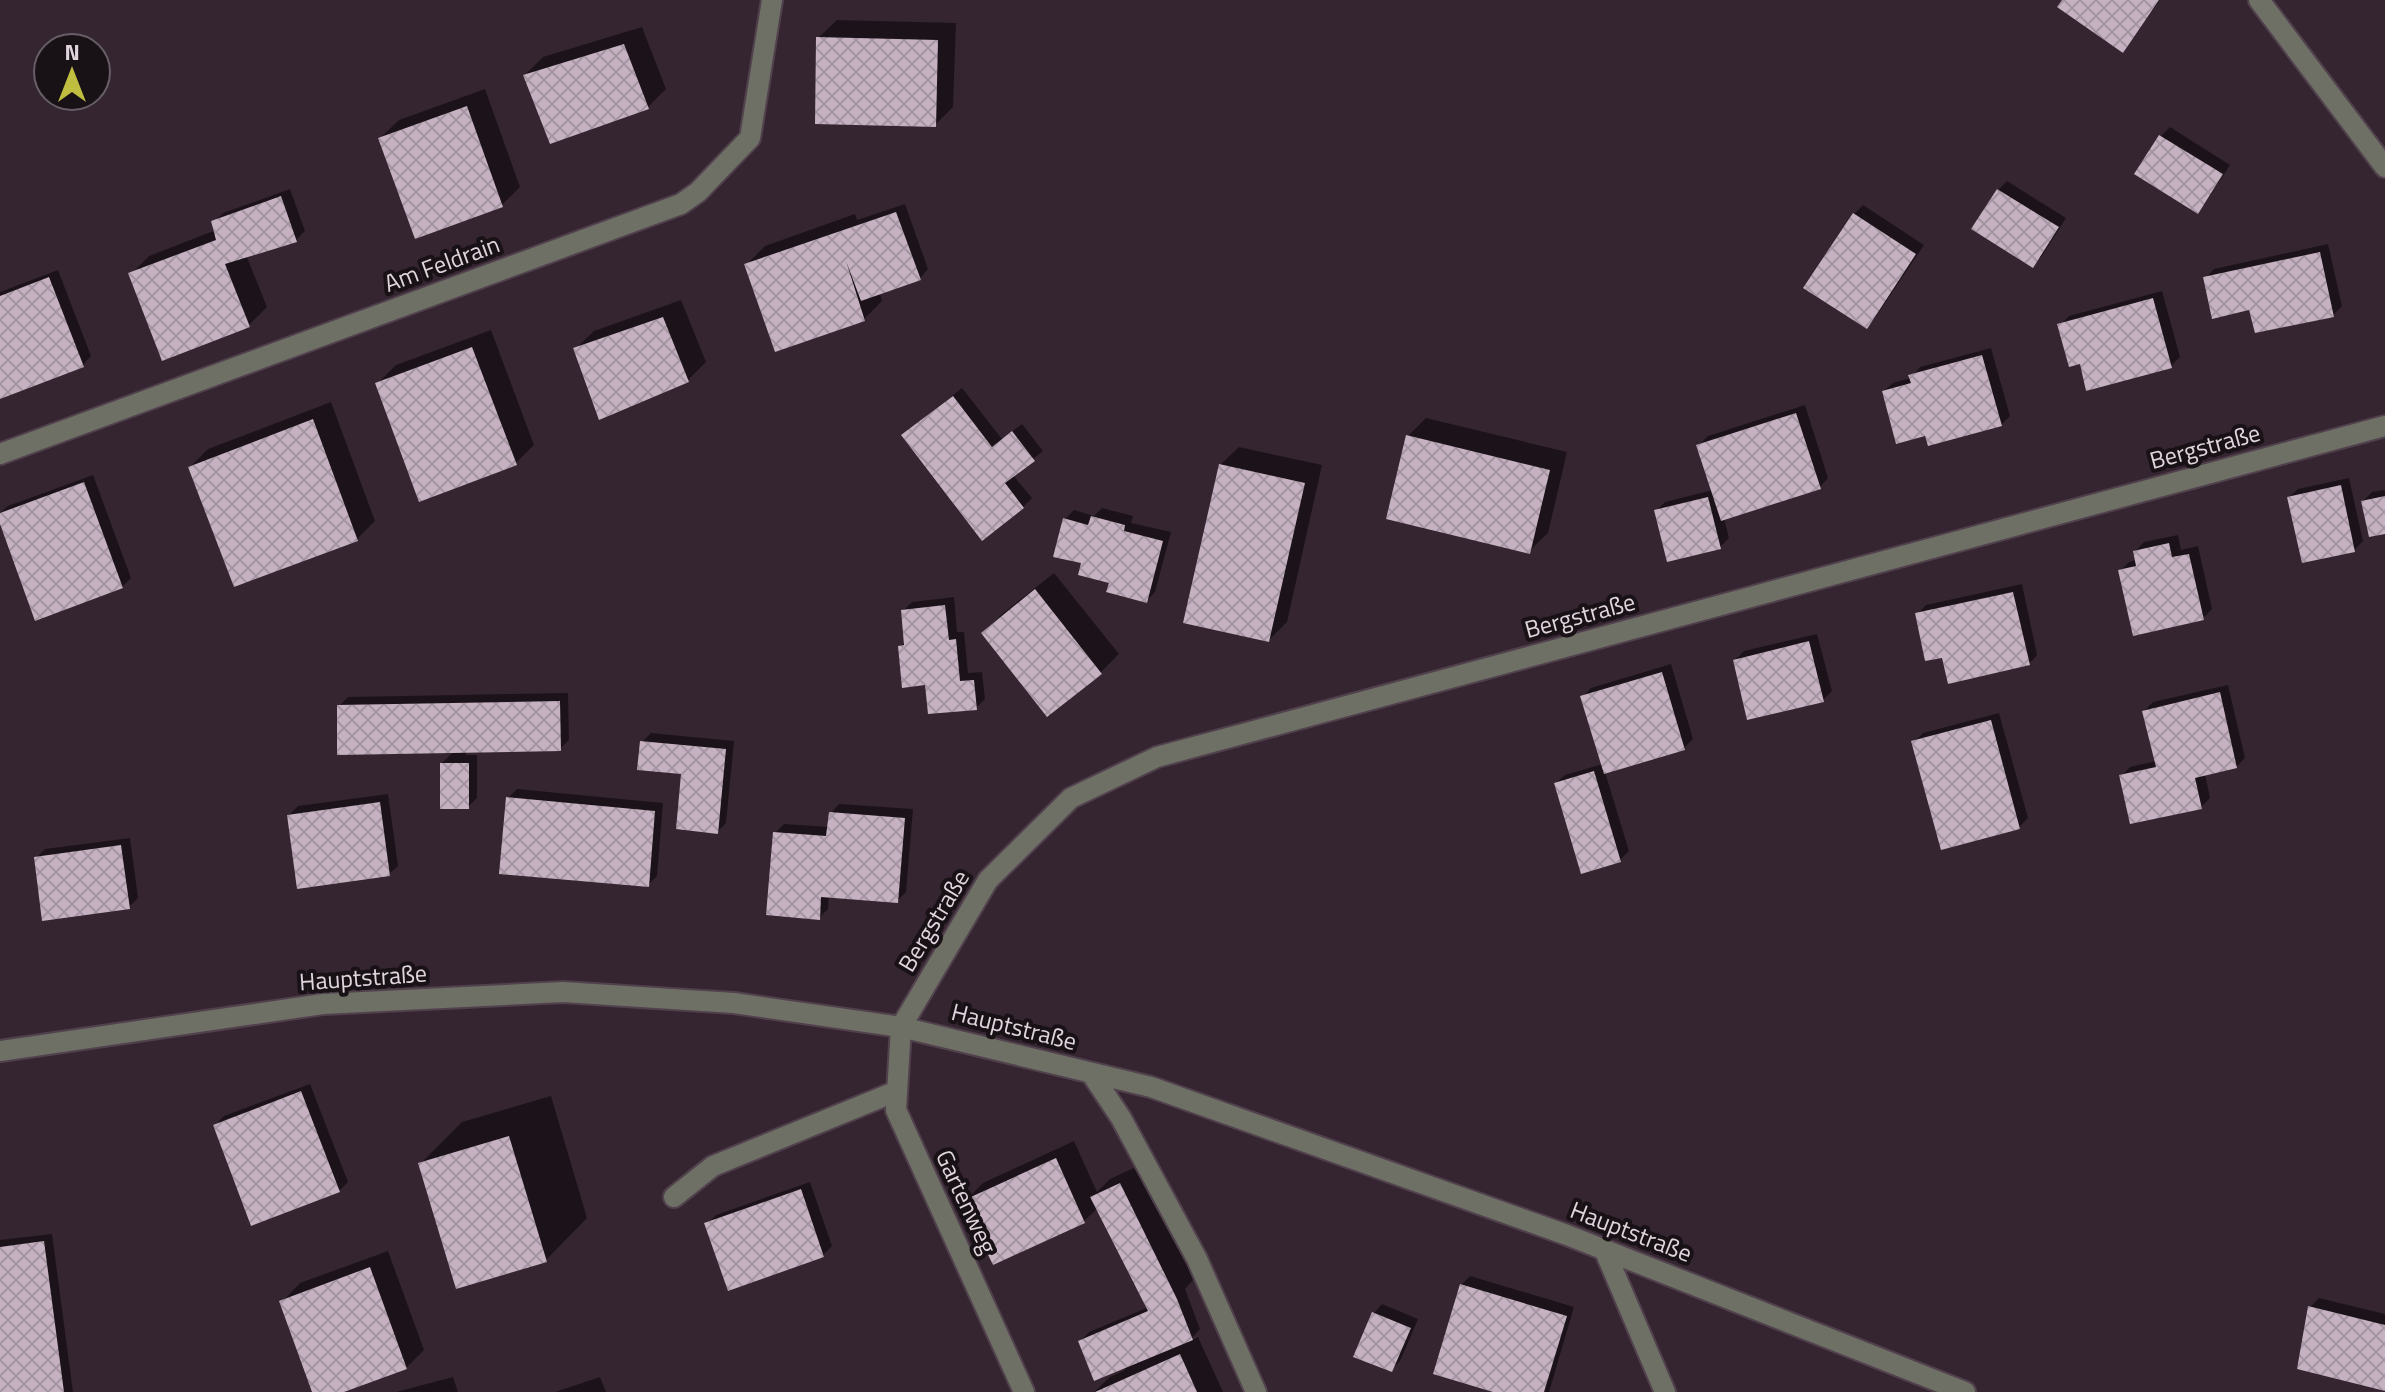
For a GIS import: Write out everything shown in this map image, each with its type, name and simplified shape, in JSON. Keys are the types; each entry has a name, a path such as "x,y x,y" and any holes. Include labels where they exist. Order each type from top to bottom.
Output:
{"street":[{"name":"Am Feldrain","path":"0,454 681,204 698,192 750,138 772,0"},
{"path":"2259,0 2385,167"},
{"name":"Bergstraße","path":"901,1027 988,880 1071,798 1157,757 2385,426"},
{"name":"Hauptstraße","path":"0,1051 323,1004 563,992 734,1003 901,1027 1151,1087 1604,1249 1965,1392"},
{"name":"Gartenweg","path":"901,1027 896,1110 1024,1392"},
{"path":"1091,1073 1121,1118 1197,1259 1256,1392"},
{"path":"674,1197 713,1166 897,1091"},
{"path":"1604,1249 1665,1392"}],"building":[{"path":"2062,0 2159,0 2123,53 2057,7"},
{"path":"816,37 938,40 936,127 815,124"},
{"path":"624,44 649,109 550,144 523,75"},
{"path":"467,106 503,207 415,239 378,138"},
{"path":"2159,135 2223,174 2198,214 2134,174"},
{"path":"1997,189 2059,227 2033,268 1971,229"},
{"path":"281,196 297,242 225,264 250,327 162,361 128,273 216,240 211,221"},
{"path":"896,212 921,280 861,301 846,261 865,321 775,352 744,264"},
{"path":"1853,213 1916,254 1867,329 1803,288"},
{"path":"2320,252 2334,317 2255,333 2249,310 2212,319 2203,277"},
{"path":"49,277 84,367 0,399 0,296"},
{"path":"2153,298 2172,368 2086,391 2080,364 2069,367 2057,324"},
{"path":"663,317 689,382 599,420 573,348"},
{"path":"472,347 517,465 419,502 375,383"},
{"path":"1982,355 2002,426 1928,446 1925,436 1896,444 1882,391 1911,383 1908,375"},
{"path":"953,396 992,447 1012,431 1035,461 1005,483 1024,508 982,541 901,435"},
{"path":"1796,413 1821,489 1721,521 1696,445"},
{"path":"313,419 358,541 234,587 188,467"},
{"path":"1406,435 1550,470 1530,554 1386,519"},
{"path":"1219,464 1305,483 1269,642 1183,623"},
{"path":"84,482 123,588 35,621 0,524 0,513"},
{"path":"2341,485 2355,552 2302,563 2287,497"},
{"path":"2385,496 2385,534 2369,537 2361,501"},
{"path":"1708,497 1721,549 1667,562 1654,510"},
{"path":"1091,516 1125,525 1124,531 1163,541 1147,603 1106,592 1109,583 1078,575 1081,563 1053,557 1063,518 1088,525"},
{"path":"2169,543 2172,557 2189,554 2204,620 2133,636 2118,570 2136,566 2133,551"},
{"path":"1035,589 1102,674 1047,717 981,633"},
{"path":"2013,592 2030,665 1948,684 1942,658 1925,661 1915,613"},
{"path":"945,605 949,640 956,639 960,681 974,680 977,710 928,714 925,685 902,688 898,646 904,645 901,610"},
{"path":"1809,641 1824,702 1747,720 1733,660"},
{"path":"1662,672 1685,750 1604,774 1580,696"},
{"path":"2220,692 2237,768 2195,778 2202,809 2130,824 2119,775 2156,767 2142,711"},
{"path":"560,701 561,751 337,755 337,705"},
{"path":"1991,720 2020,829 1941,850 1911,741"},
{"path":"640,741 726,749 718,834 676,829 681,774 637,770"},
{"path":"440,763 469,763 469,809 440,809"},
{"path":"1594,771 1621,862 1581,874 1554,783"},
{"path":"506,797 655,811 649,887 499,874"},
{"path":"380,802 390,876 297,889 287,815"},
{"path":"829,812 905,818 898,903 821,897 820,920 766,915 773,832 826,836"},
{"path":"121,845 130,909 42,921 34,857"},
{"path":"301,1091 340,1192 251,1226 213,1125"},
{"path":"509,1136 547,1262 456,1289 418,1163"},
{"path":"1056,1158 1085,1223 993,1265 962,1201"},
{"path":"1120,1183 1177,1299 1193,1340 1094,1381 1078,1341 1148,1311 1090,1197"},
{"path":"801,1189 824,1257 728,1291 704,1223"},
{"path":"44,1241 64,1392 0,1392 0,1247"},
{"path":"370,1267 407,1369 344,1392 312,1392 279,1301"},
{"path":"1460,1284 1567,1316 1544,1392 1493,1392 1433,1374"},
{"path":"2308,1306 2385,1325 2385,1391 2297,1369"},
{"path":"1372,1312 1411,1328 1392,1372 1353,1357"},
{"path":"1180,1354 1197,1392 1095,1392"}]}
